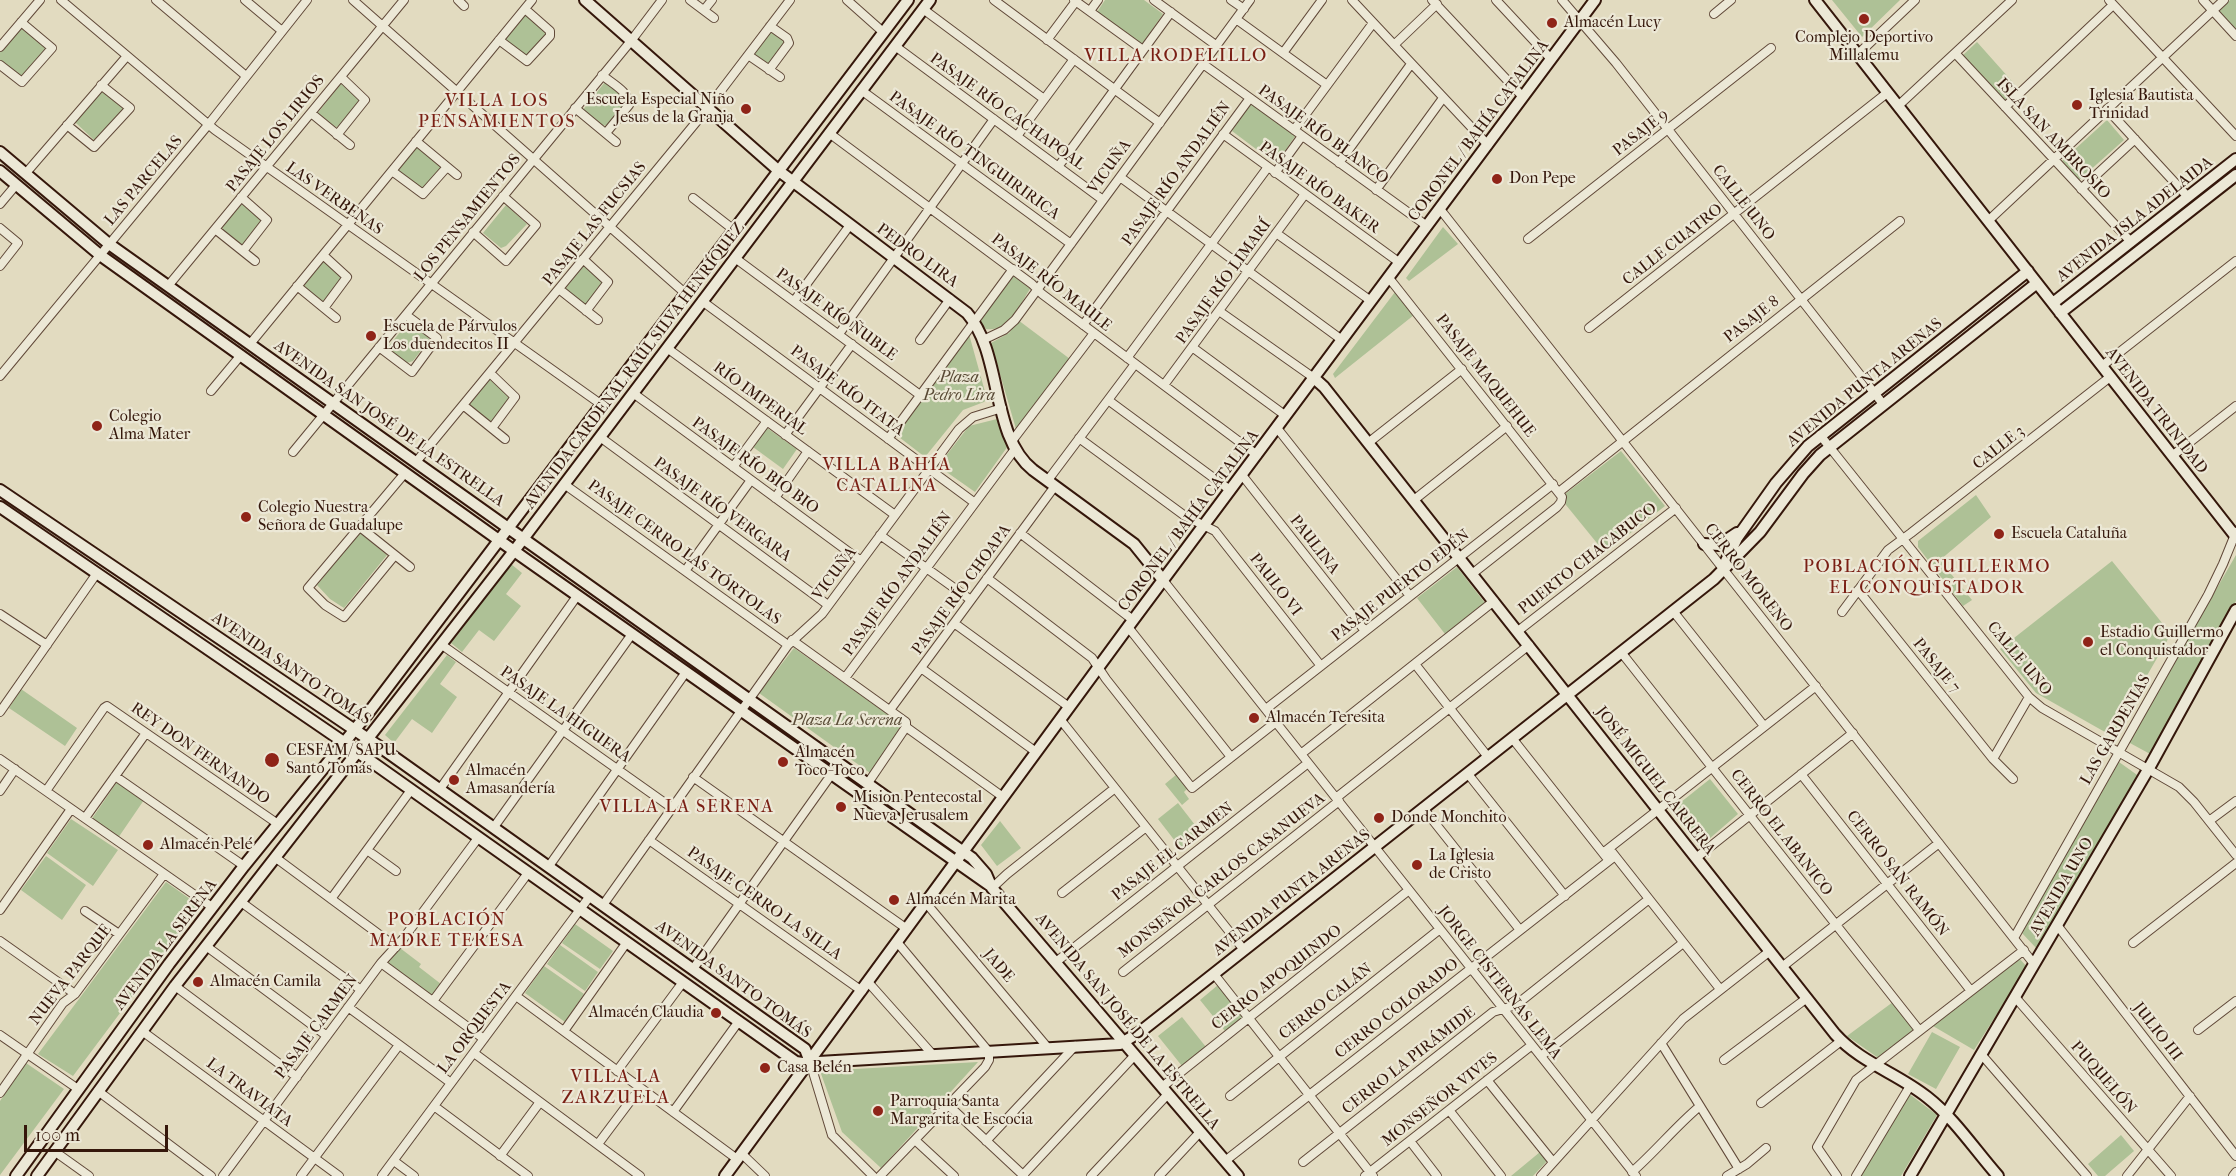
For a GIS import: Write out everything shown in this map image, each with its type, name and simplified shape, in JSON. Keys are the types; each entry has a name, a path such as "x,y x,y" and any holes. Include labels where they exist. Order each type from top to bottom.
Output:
{"main road":[{"name":"PEDRO LIRA","path":"585,0 706,109 792,182 967,313 983,340 1014,445 1024,462 1134,544 1163,580"},
{"name":"AVENIDA CARDENAL RAÚL SILVA HENRÍQUEZ","path":"349,737 908,0"},
{"name":"CORONEL / BAHÍA CATALINA","path":"725,1176 1060,719 1596,0"},
{"name":"AVENIDA TRINIDAD","path":"1815,0 2235,535"},
{"name":"AVENIDA CARDENAL RAÚL SILVA HENRÍQUEZ","path":"363,747 524,538 927,4"},
{"name":"AVENIDA SAN JOSÉ DE LA ESTRELLA","path":"0,152 109,244 978,863 993,888 1200,1132 1230,1171"},
{"name":"AVENIDA ISLA ADELAIDA","path":"2053,303 2236,159"},
{"name":"AVENIDA SAN JOSÉ DE LA ESTRELLA","path":"0,171 100,255 577,596 993,888"},
{"path":"2060,313 2236,175"},
{"name":"AVENIDA PUNTA ARENAS","path":"1724,568 1730,550 1744,527 1786,470 1820,435 2028,272"},
{"name":"AVENIDA PUNTA ARENAS","path":"1124,1043 1714,579 1760,532 1803,474 1829,447 2037,283"},
{"name":"JOSÉ MIGUEL CARRERA","path":"1314,378 1324,387 1414,500 1841,1041 1875,1066 1928,1097 1998,1176"},
{"name":"AVENIDA SANTO TOMÁS","path":"0,490 349,737 363,747 411,790 795,1062 810,1062 805,1049 440,789 363,747 0,507"},
{"path":"1704,544 1719,545 1744,527"},
{"name":"AVENIDA UNO","path":"1913,1175 1981,1054 2149,768 2236,610"},
{"name":"AVENIDA LA SERENA","path":"16,1176 212,907 349,737"},
{"name":"AVENIDA LA SERENA","path":"37,1176 206,946 363,747"},
{"path":"810,1062 1124,1043"}],"street":[{"path":"0,47 40,0"},
{"name":"LAS VERBENAS","path":"61,0 208,125 602,405"},
{"path":"156,0 246,76"},
{"path":"245,0 282,31"},
{"name":"LAS PARCELAS","path":"0,376 208,125 307,0"},
{"path":"353,0 686,294"},
{"name":"PASAJE LOS LIRIOS","path":"168,286 404,0"},
{"path":"250,344 532,0"},
{"name":"LOS PENSAMIENTOS","path":"293,452 631,41 662,0"},
{"path":"690,0 714,18"},
{"path":"704,10 712,0"},
{"name":"PASAJE LAS FUCSIAS","path":"416,462 706,109 790,0"},
{"path":"847,0 884,32"},
{"path":"994,0 1160,123"},
{"path":"1090,11 1098,0"},
{"path":"1154,0 1217,46"},
{"path":"1231,0 1244,9"},
{"name":"VICUÑA","path":"983,340 1010,326 1250,0"},
{"path":"1282,53 1322,0"},
{"path":"1352,0 1488,145"},
{"path":"1496,0 1551,59"},
{"name":"CALLE UNO","path":"1562,0 1668,129 1883,404"},
{"path":"1714,14 1731,0"},
{"path":"1857,55 1915,0"},
{"path":"1898,106 2012,0"},
{"path":"2203,0 2236,36"},
{"path":"1988,221 2224,0"},
{"path":"1047,40 1075,1 1143,50"},
{"path":"1394,45 1434,2 1523,97"},
{"path":"2005,107 2111,2 2236,136"},
{"path":"927,4 1044,99"},
{"path":"499,40 527,61 550,36 550,31 525,9"},
{"path":"1058,166 1171,12"},
{"path":"1236,20 1327,85"},
{"path":"0,65 22,82 52,48 21,22"},
{"path":"1294,130 1373,23"},
{"path":"769,70 789,43 787,38 770,26"},
{"name":"PASAJE RÍO CACHAPOAL","path":"895,46 1103,200"},
{"name":"PASAJE 9","path":"1528,239 1771,48"},
{"name":"ISLA SAN AMBROSIO","path":"1955,53 2130,242"},
{"path":"748,55 780,77"},
{"path":"26,173 127,56"},
{"path":"1017,136 1074,59"},
{"name":"PASAJE RÍO BLANCO","path":"1203,64 1427,226"},
{"path":"1339,163 1411,64"},
{"path":"602,75 629,100 629,105 606,133"},
{"path":"337,135 365,100 341,77"},
{"path":"67,125 94,147 130,108 101,85"},
{"name":"PASAJE RÍO TINGUIRIRICA","path":"861,90 1071,244"},
{"name":"CALLE CUATRO","path":"1589,328 1887,93"},
{"name":"PASAJE RÍO ANDALIÉN","path":"1083,325 1250,98"},
{"path":"1376,190 1443,98"},
{"path":"575,108 616,142"},
{"path":"2108,109 2188,197"},
{"path":"310,113 350,145"},
{"path":"839,334 994,119"},
{"name":"PASAJE RÍO MAULE","path":"829,133 1013,269 1083,325 1257,455"},
{"name":"PASAJE RÍO BAKER","path":"1223,134 1400,263"},
{"path":"1275,173 1302,136"},
{"path":"2081,189 2135,139"},
{"path":"416,141 457,174"},
{"path":"392,171 423,194 447,167"},
{"path":"1127,358 1268,167"},
{"path":"1120,177 1342,340"},
{"path":"0,204 16,185"},
{"name":"PASAJE RÍO LIMARÍ","path":"1164,386 1305,194"},
{"path":"473,232 506,261 536,225 503,196"},
{"path":"241,197 267,220 243,251"},
{"path":"693,198 734,230"},
{"name":"CERRO MORENO","path":"1440,210 2034,964"},
{"name":"PASAJE 8","path":"1622,440 1899,221"},
{"path":"794,301 850,225"},
{"path":"0,228 18,243 0,266"},
{"path":"215,229 255,261"},
{"path":"1276,233 1371,301"},
{"path":"323,255 347,277 324,308"},
{"name":"PASAJE RÍO ÑUBLE","path":"735,258 921,394"},
{"path":"583,259 608,282 586,311"},
{"path":"2102,366 2236,261"},
{"path":"888,439 1013,269"},
{"name":"PASAJE MAQUEHUE","path":"1389,278 1559,492"},
{"path":"297,286 336,318"},
{"path":"559,289 598,320"},
{"path":"920,340 950,299"},
{"name":"PASAJE RÍO ITATA","path":"702,301 975,503"},
{"path":"1219,311 1314,378"},
{"path":"379,347 412,372 437,338 406,315"},
{"name":"PASAJE RÍO ANDALIÉN","path":"845,678 975,503 1094,333"},
{"path":"785,435 852,344"},
{"path":"1192,347 1286,416"},
{"name":"RÍO IMPERIAL","path":"667,348 895,515"},
{"path":"211,391 241,355"},
{"name":"PASAJE RÍO CHOAPA","path":"890,710 1020,533 1079,438 1135,364"},
{"path":"1368,443 1462,369"},
{"path":"490,373 513,392 515,397 492,428"},
{"name":"CALLE 3","path":"1842,612 1888,550 2110,377"},
{"name":"PASAJE RÍO BIO BIO","path":"633,393 861,561"},
{"path":"1108,400 1230,490"},
{"path":"464,405 505,439"},
{"path":"2172,456 2236,406"},
{"name":"VICUÑA","path":"603,905 790,642 828,605 967,420 1002,408"},
{"path":"733,467 767,421"},
{"path":"1414,500 1507,426"},
{"path":"1277,428 1410,596"},
{"name":"CALLE UNO","path":"1820,435 2029,697 2042,708 2149,768 2184,791 2236,855"},
{"name":"PASAJE RÍO VERGARA","path":"600,437 828,605"},
{"name":"PAULO VI","path":"1079,438 1185,516 1218,534 1321,666"},
{"path":"1472,574 1560,505 1562,499 1559,492 1622,440"},
{"path":"775,498 808,451"},
{"path":"395,555 344,616 325,605 308,588 405,473"},
{"name":"PAULINA","path":"1242,475 1365,631"},
{"path":"685,571 751,480"},
{"name":"PASAJE CERRO LAS TÓRTOLAS","path":"564,484 685,571 890,710 906,725 1003,797"},
{"name":"PASAJE PUERTO EDÉN","path":"1266,709 1553,484"},
{"name":"PUERTO CHACABUCO","path":"1518,631 1676,508"},
{"path":"360,526 410,567"},
{"path":"1020,533 1131,624 1231,757"},
{"path":"880,535 971,600"},
{"name":"LAS GARDENIAS","path":"2014,938 2208,595 2235,535"},
{"path":"0,712 97,573"},
{"path":"987,578 1092,658 1106,680 1192,788 1276,722"},
{"name":"JORGE CISTERNAS LEMA","path":"1163,580 1634,1174"},
{"name":"PASAJE 7","path":"1858,590 1993,759 2013,779"},
{"path":"440,789 577,596"},
{"path":"1301,754 1494,602"},
{"path":"1673,611 1764,726"},
{"path":"0,614 47,645"},
{"path":"954,623 1069,707"},
{"path":"494,827 632,634"},
{"name":"PASAJE LA HIGUERA","path":"442,645 672,808"},
{"name":"MONSEÑOR CARLOS CASANUEVA","path":"1123,972 1529,645"},
{"name":"CERRO EL ABANICO","path":"1622,652 1919,1030"},
{"path":"1415,664 1488,757"},
{"path":"921,668 1036,752"},
{"path":"549,866 686,672"},
{"path":"1606,851 1816,686"},
{"path":"0,696 8,701"},
{"path":"1993,759 2029,697"},
{"name":"REY DON FERNANDO","path":"46,791 106,706 278,824"},
{"path":"1060,719 1244,950"},
{"path":"867,783 906,725"},
{"path":"85,818 146,733"},
{"path":"1696,858 1853,733"},
{"path":"1512,738 1649,899 1720,989"},
{"path":"0,759 212,907"},
{"name":"PASAJE EL CARMEN","path":"1056,962 1308,763"},
{"path":"0,791 15,769"},
{"path":"1468,774 1565,896"},
{"name":"CERRO SAN RAMÓN","path":"1801,774 1971,991"},
{"path":"693,969 831,775"},
{"path":"115,776 244,866"},
{"path":"693,777 907,929"},
{"path":"993,888 1007,874 1115,788"},
{"path":"331,899 411,790"},
{"path":"2209,821 2236,801"},
{"path":"1423,808 1521,930"},
{"path":"0,910 71,809"},
{"path":"1062,894 1146,827"},
{"name":"PASAJE CARMEN","path":"223,1176 381,963 396,947 478,838"},
{"name":"PASAJE CERRO LA SILLA","path":"649,840 865,986 933,1055"},
{"path":"1782,967 1939,843"},
{"path":"367,850 396,872"},
{"path":"276,858 396,947"},
{"name":"CERRO COLORADO","path":"1230,1171 1309,1095 1612,858"},
{"path":"2133,943 2236,863"},
{"path":"433,1001 528,873"},
{"name":"NUEVA PARQUE","path":"0,1093 63,1003 75,994 164,874"},
{"name":"CERRO APOQUINDO","path":"1092,1176 1165,1091 1249,1018 1409,890"},
{"name":"LA ORQUESTA","path":"382,1176 590,896"},
{"name":"CERRO LA PIRÁMIDE","path":"1303,1162 1493,1012 1516,1005 1649,899"},
{"path":"241,902 361,990"},
{"name":"JADE","path":"926,903 1048,1048"},
{"path":"85,911 119,934"},
{"name":"JULIO III","path":"2057,925 2236,1156"},
{"name":"CERRO CALÁN","path":"1230,1096 1440,929"},
{"path":"0,941 75,994"},
{"path":"564,1031 627,942"},
{"path":"880,1176 988,1063 989,1052 897,942"},
{"path":"1541,1056 1683,943"},
{"path":"206,946 327,1036"},
{"path":"1837,1176 1817,1148 1856,1080 2024,950"},
{"path":"1541,1176 1683,1019 1770,951"},
{"path":"381,963 484,1039"},
{"path":"1214,974 1369,1175"},
{"path":"617,1071 683,982"},
{"path":"175,987 297,1077"},
{"path":"516,996 673,1112 765,1176"},
{"name":"PUQUELÓN","path":"2015,997 2171,1176"},
{"path":"1724,1060 1807,998"},
{"path":"2198,1030 2236,1001"},
{"path":"348,1007 451,1083"},
{"path":"673,1112 739,1021"},
{"name":"LA TRAVIATA","path":"142,1031 339,1176"},
{"path":"0,1035 78,1089"},
{"path":"1761,1103 1841,1041"},
{"path":"1661,1043 1739,1169"},
{"path":"301,1176 399,1045"},
{"name":"MONSEÑOR VIVES","path":"1369,1175 1532,1045"},
{"path":"986,1141 1076,1046"},
{"path":"474,1053 640,1176"},
{"path":"1981,1054 2087,1176"},
{"path":"948,1105 1023,1176 1135,1055"},
{"path":"810,1062 832,1135 873,1176"},
{"path":"1487,1080 1553,1162"},
{"path":"1856,1176 1910,1086"},
{"path":"598,1144 640,1088"},
{"path":"98,1091 211,1176"},
{"path":"2127,1176 2190,1096"},
{"path":"500,1156 540,1102"},
{"path":"434,1106 528,1176"},
{"path":"1634,1174 1700,1106"},
{"path":"1449,1110 1501,1176"},
{"path":"1159,1176 1200,1132"},
{"path":"915,1140 954,1176"},
{"path":"1410,1141 1437,1176"},
{"path":"1730,1175 1766,1148"},
{"path":"54,1150 89,1176"},
{"path":"394,1161 414,1176"},
{"path":"2233,1176 2236,1172"}],"green space":[{"path":"1105,0 1144,0 1163,14 1142,44 1097,12"},
{"name":"Complejo Deportivo Millalemu","path":"1832,0 1900,0 1862,37"},
{"path":"2230,0 2236,0 2236,31 2218,11"},
{"path":"529,14 548,34 525,58 505,41 504,37 524,15"},
{"path":"22,26 47,48 21,78 0,60 0,51"},
{"path":"773,30 785,40 786,44 770,64 764,64 755,57 753,51 769,31"},
{"path":"1977,42 2018,88 2004,101 1963,55"},
{"path":"343,81 362,98 340,126 336,127 317,114"},
{"path":"605,82 625,97 626,103 609,126 600,125 582,111"},
{"path":"103,89 125,107 101,139 94,140 76,123 76,118"},
{"path":"1251,103 1296,135 1276,164 1232,131"},
{"path":"2107,120 2124,140 2079,180 2062,161"},
{"path":"416,147 440,163 442,171 425,190 418,190 396,172"},
{"path":"245,204 263,218 263,222 247,243 240,245 223,231 222,227 240,205"},
{"path":"506,205 527,224 506,246 501,248 483,233"},
{"path":"1443,227 1458,244 1409,281 1406,278"},
{"path":"321,261 325,261 344,276 326,302 322,303 303,288 303,283"},
{"path":"585,264 605,283 588,303 583,304 565,289"},
{"path":"1016,275 1029,285 1030,289 1007,322 994,329 986,329 979,321 1011,276"},
{"path":"1395,292 1414,315 1335,378 1333,374"},
{"path":"410,320 428,334 429,340 413,361 407,363 387,348"},
{"path":"1018,320 1070,359 1016,429 991,343 1009,333"},
{"name":"Plaza Pedro Lira","path":"969,334 987,399 963,410 925,457 895,434"},
{"path":"490,379 512,395 494,422 489,423 469,405"},
{"path":"997,419 1008,446 975,492 938,466 969,426"},
{"path":"767,428 797,449 783,469 753,447"},
{"path":"1621,451 1665,506 1605,553 1566,505 1565,494"},
{"path":"1976,495 1991,517 1940,560 1972,600 1963,606 1918,547 1918,541"},
{"path":"360,533 387,555 344,608 330,599 317,585"},
{"path":"2236,555 2236,601 2152,755 2128,742"},
{"name":"Estadio Guillermo el Conquistador","path":"2112,561 2171,634 2112,736 2036,693 2000,649"},
{"path":"511,564 522,573 506,594 521,606 494,641 479,630 462,652 451,643"},
{"path":"1457,567 1485,603 1445,634 1417,598"},
{"name":"Plaza La Serena","path":"794,648 900,723 901,726 870,773 759,693"},
{"path":"447,655 456,662 440,684 457,697 432,733 412,719 394,743 385,735"},
{"path":"21,689 77,728 65,746 9,708"},
{"path":"2119,762 2140,777 2037,949 2021,932"},
{"path":"1177,774 1188,788 1184,792 1189,799 1182,805 1165,784"},
{"path":"1710,779 1738,814 1701,846 1671,810"},
{"path":"117,782 144,800 118,838 91,820"},
{"path":"1178,803 1202,834 1182,850 1158,819"},
{"path":"71,819 118,850 93,886 47,853"},
{"path":"1000,821 1021,848 997,866 981,845"},
{"path":"46,856 86,885 62,920 21,890"},
{"path":"166,882 200,906 73,1076 38,1054"},
{"path":"575,924 613,951 600,969 562,943"},
{"path":"560,945 598,972 585,991 547,964"},
{"path":"400,948 421,964 419,967 441,984 432,997 388,963"},
{"path":"2019,958 2027,967 1974,1050 1933,1026"},
{"path":"544,966 584,994 565,1022 525,993"},
{"path":"1218,985 1243,1017 1225,1031 1200,1000"},
{"path":"1893,1002 1913,1027 1913,1031 1877,1057 1847,1036"},
{"path":"1182,1017 1206,1047 1182,1066 1158,1036"},
{"path":"1932,1032 1960,1047 1936,1089 1908,1074"},
{"path":"978,1062 881,1168 842,1132 820,1071"},
{"path":"26,1063 64,1089 0,1175 0,1101"},
{"path":"1908,1093 1937,1115 1901,1176 1859,1176"},
{"path":"2121,1135 2134,1151 2105,1176 2098,1176 2088,1164"},
{"path":"1540,1152 1548,1160 1533,1176 1511,1176"}],"place":[{"name":"Complejo Deportivo Millalemu","path":"1864,19"},
{"name":"Almacén Lucy","path":"1552,23"},
{"name":"Iglesia Bautista Trinidad","path":"2077,105"},
{"name":"Escuela Especial Niño Jesus de la Granja","path":"746,109"},
{"name":"Don Pepe","path":"1497,179"},
{"name":"Escuela de Párvulos Los duendecitos II","path":"371,336"},
{"name":"Colegio Alma Mater","path":"97,426"},
{"name":"Colegio Nuestra Señora de Guadalupe","path":"246,517"},
{"name":"Escuela Cataluña","path":"1999,534"},
{"name":"Estadio Guillermo el Conquistador","path":"2088,642"},
{"name":"Almacén Teresita","path":"1254,718"},
{"name":"CESFAM/ SAPU Santo Tomás","path":"272,760"},
{"name":"Almacén Toco-Toco","path":"783,762"},
{"name":"Almacén Amasandería","path":"454,780"},
{"name":"Mision Pentecostal Nueva Jerusalem","path":"841,807"},
{"name":"Donde Monchito","path":"1379,818"},
{"name":"Almacén Pelé","path":"148,845"},
{"name":"La Iglesia de Cristo","path":"1417,865"},
{"name":"Almacén Marita","path":"894,900"},
{"name":"Almacén Camila","path":"198,982"},
{"name":"Almacén Claudia","path":"716,1013"},
{"name":"Casa Belén","path":"765,1068"},
{"name":"Parroquia Santa Margarita de Escocia","path":"878,1111"}],"district":[{"name":"VILLA RODELILLO","path":"1176,57"},
{"name":"VILLA LOS PENSAMIENTOS","path":"497,112"},
{"name":"VILLA BAHÍA CATALINA","path":"887,476"},
{"name":"POBLACIÓN GUILLERMO EL CONQUISTADOR","path":"1927,578"},
{"name":"VILLA LA SERENA","path":"687,808"},
{"name":"POBLACIÓN MADRE TERESA","path":"447,931"},
{"name":"VILLA LA ZARZUELA","path":"616,1088"}]}
